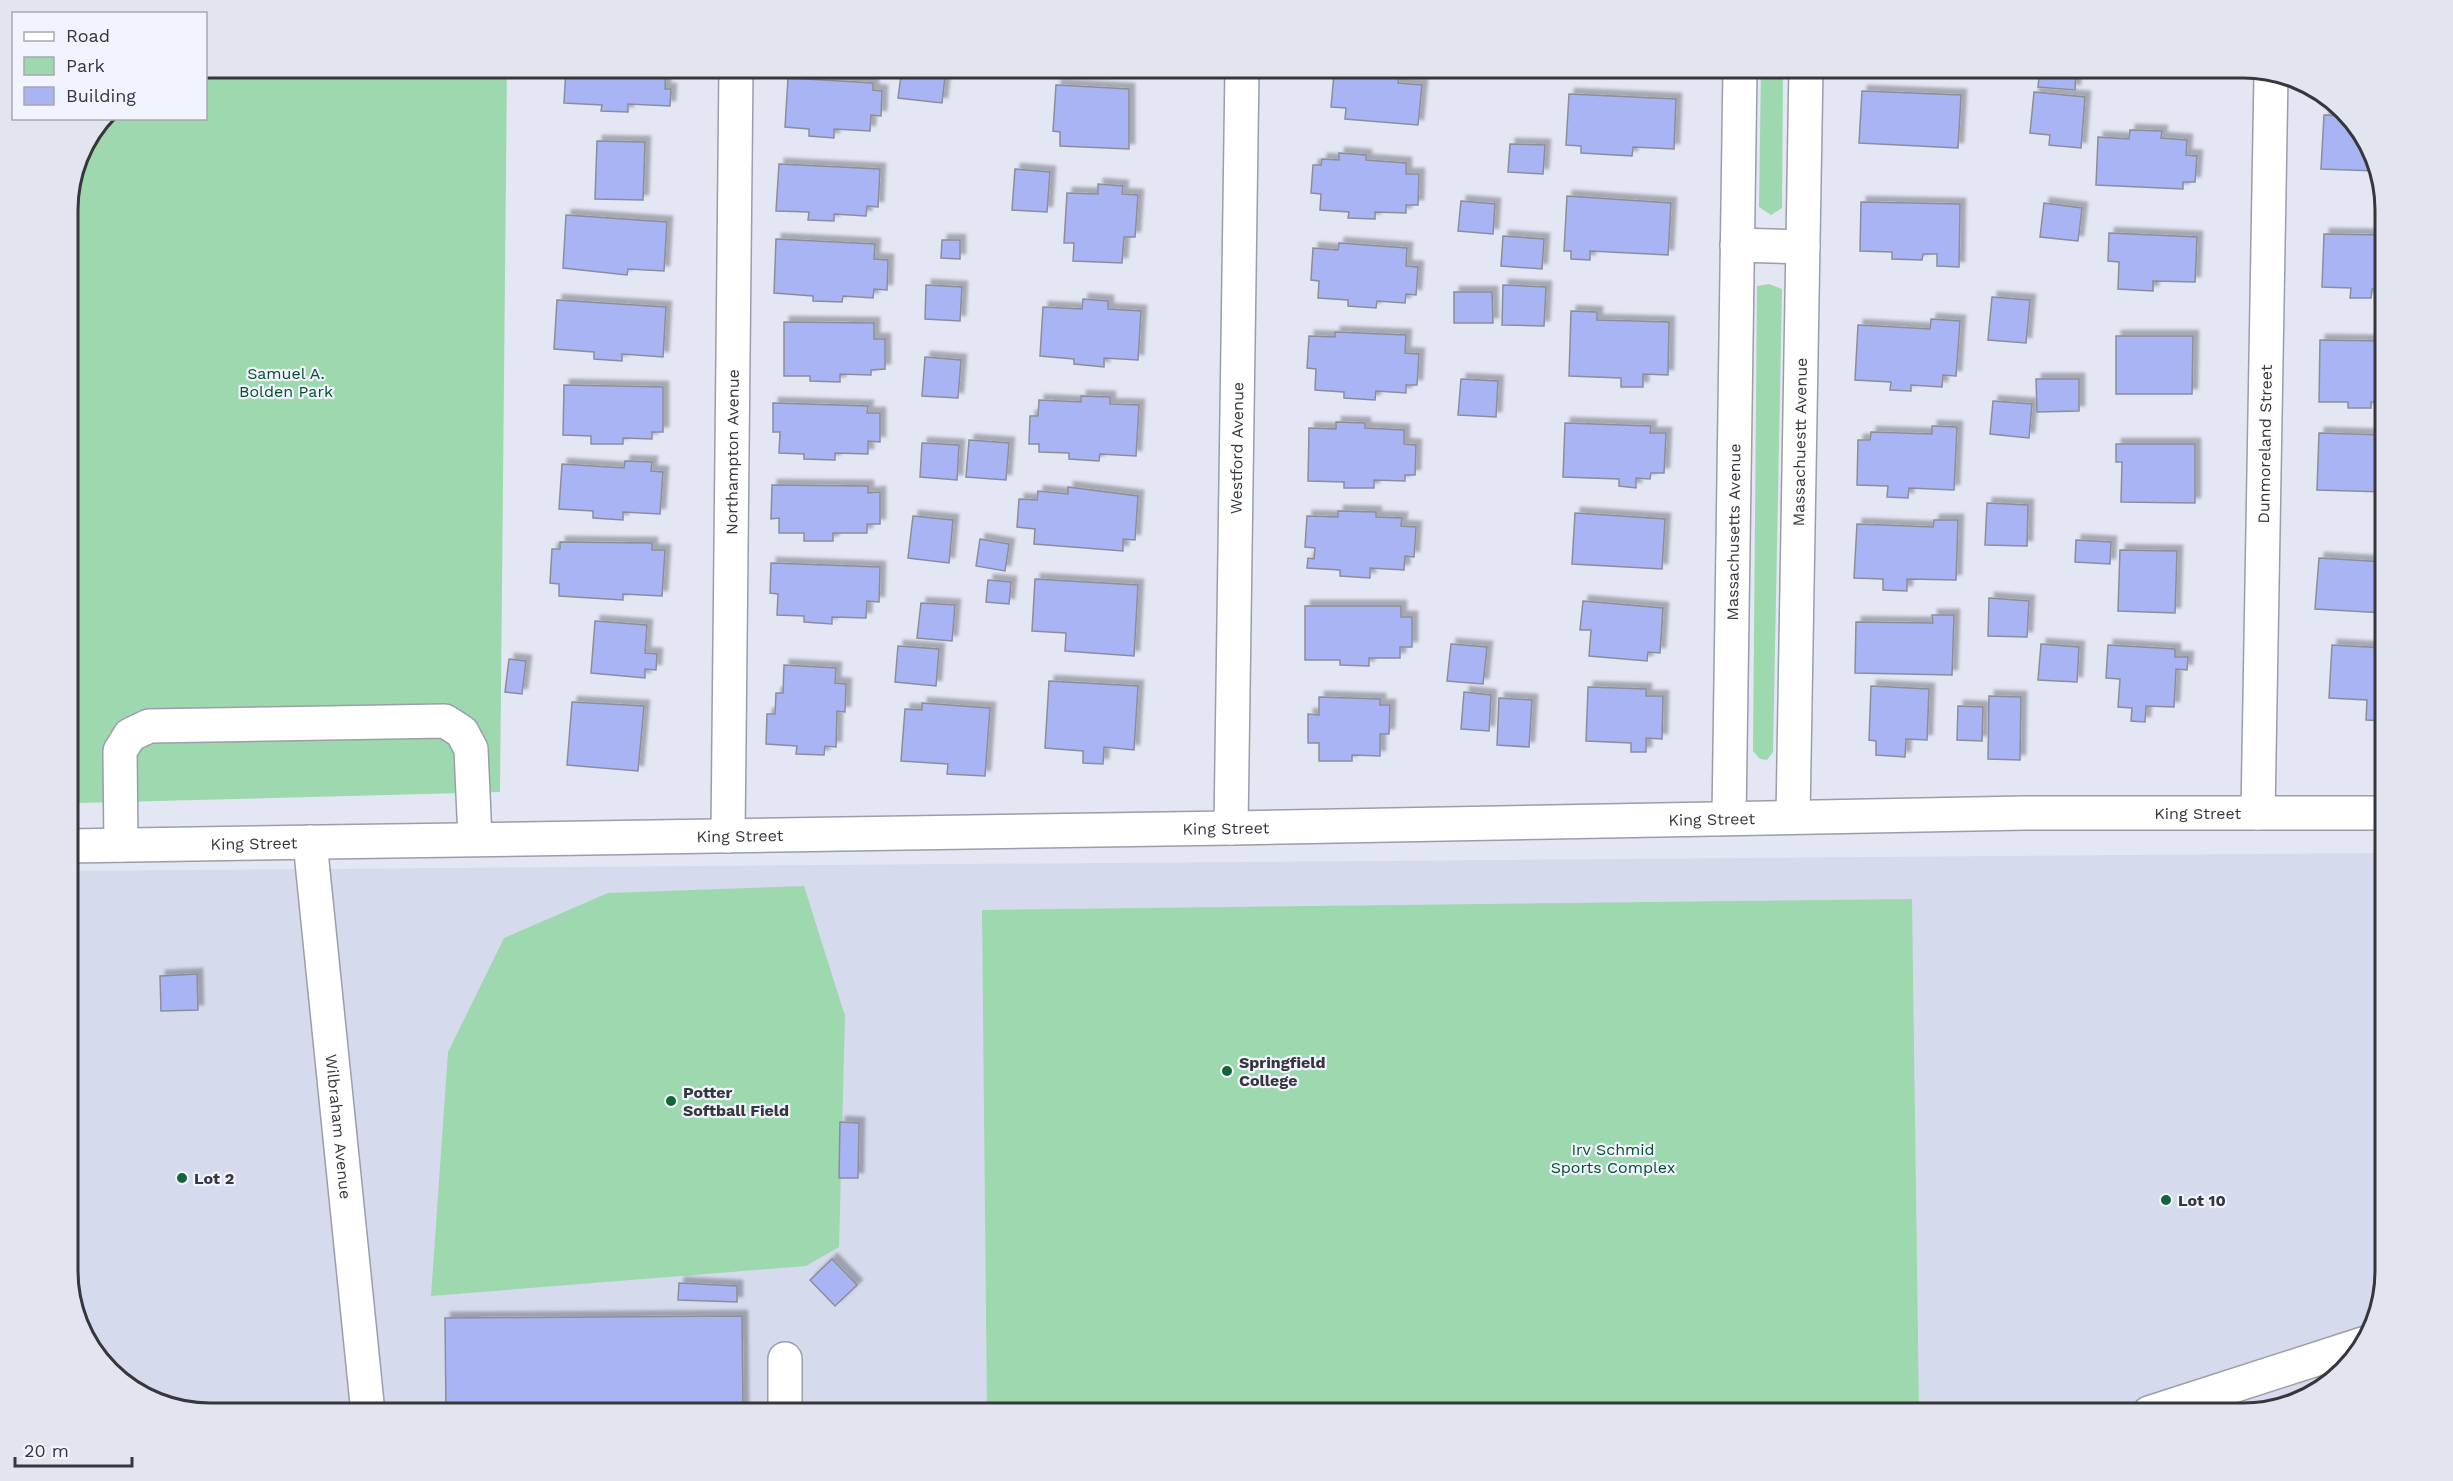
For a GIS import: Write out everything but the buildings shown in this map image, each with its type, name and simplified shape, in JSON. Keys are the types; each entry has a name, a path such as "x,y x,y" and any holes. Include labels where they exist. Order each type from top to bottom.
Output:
{"street":[{"name":"Northampton Avenue","path":"728,836 736,78"},
{"name":"Westford Avenue","path":"1231,828 1242,78"},
{"name":"Massachusetts Avenue","path":"1729,818 1740,78"},
{"name":"Massachuestt Avenue","path":"1793,817 1806,78"},
{"name":"Dunmoreland Street","path":"2258,813 2271,82"},
{"path":"1737,245 1803,247"},
{"path":"121,845 120,751 130,735 149,726 433,721 445,721 462,732 471,749 475,839"},
{"name":"King Street","path":"78,846 2025,813 2375,813"},
{"name":"Wilbraham Avenue","path":"310,842 367,1403"},
{"path":"2181,1403 2350,1348"},
{"path":"785,1359 785,1403"}],"shaded area":[{"name":"Springfield College","path":"2375,853 2374,1288 2365,1321 2357,1337 2348,1351 2323,1376 2293,1393 2260,1402 2242,1403 193,1402 160,1393 123,1370 100,1344 85,1313 81,1296 78,1279 78,871"}],"green space":[{"name":"Samuel A. Bolden Park","path":"207,78 507,78 500,792 79,803 78,202 88,160 100,137 114,120 207,120"},
{"path":"1761,78 1783,78 1782,208 1771,215 1759,207"},
{"path":"1769,284 1782,289 1773,752 1767,760 1760,759 1753,751 1757,286"},
{"path":"804,886 845,1016 839,1247 806,1266 431,1296 448,1052 504,938 608,893"},
{"name":"Irv Schmid Sports Complex","path":"1912,899 1919,1403 987,1403 982,910"}],"place":[{"name":"Springfield College","path":"1227,1071"},
{"name":"Potter Softball Field","path":"671,1101"},
{"name":"Lot 2","path":"182,1178"},
{"name":"Lot 10","path":"2166,1200"}]}
